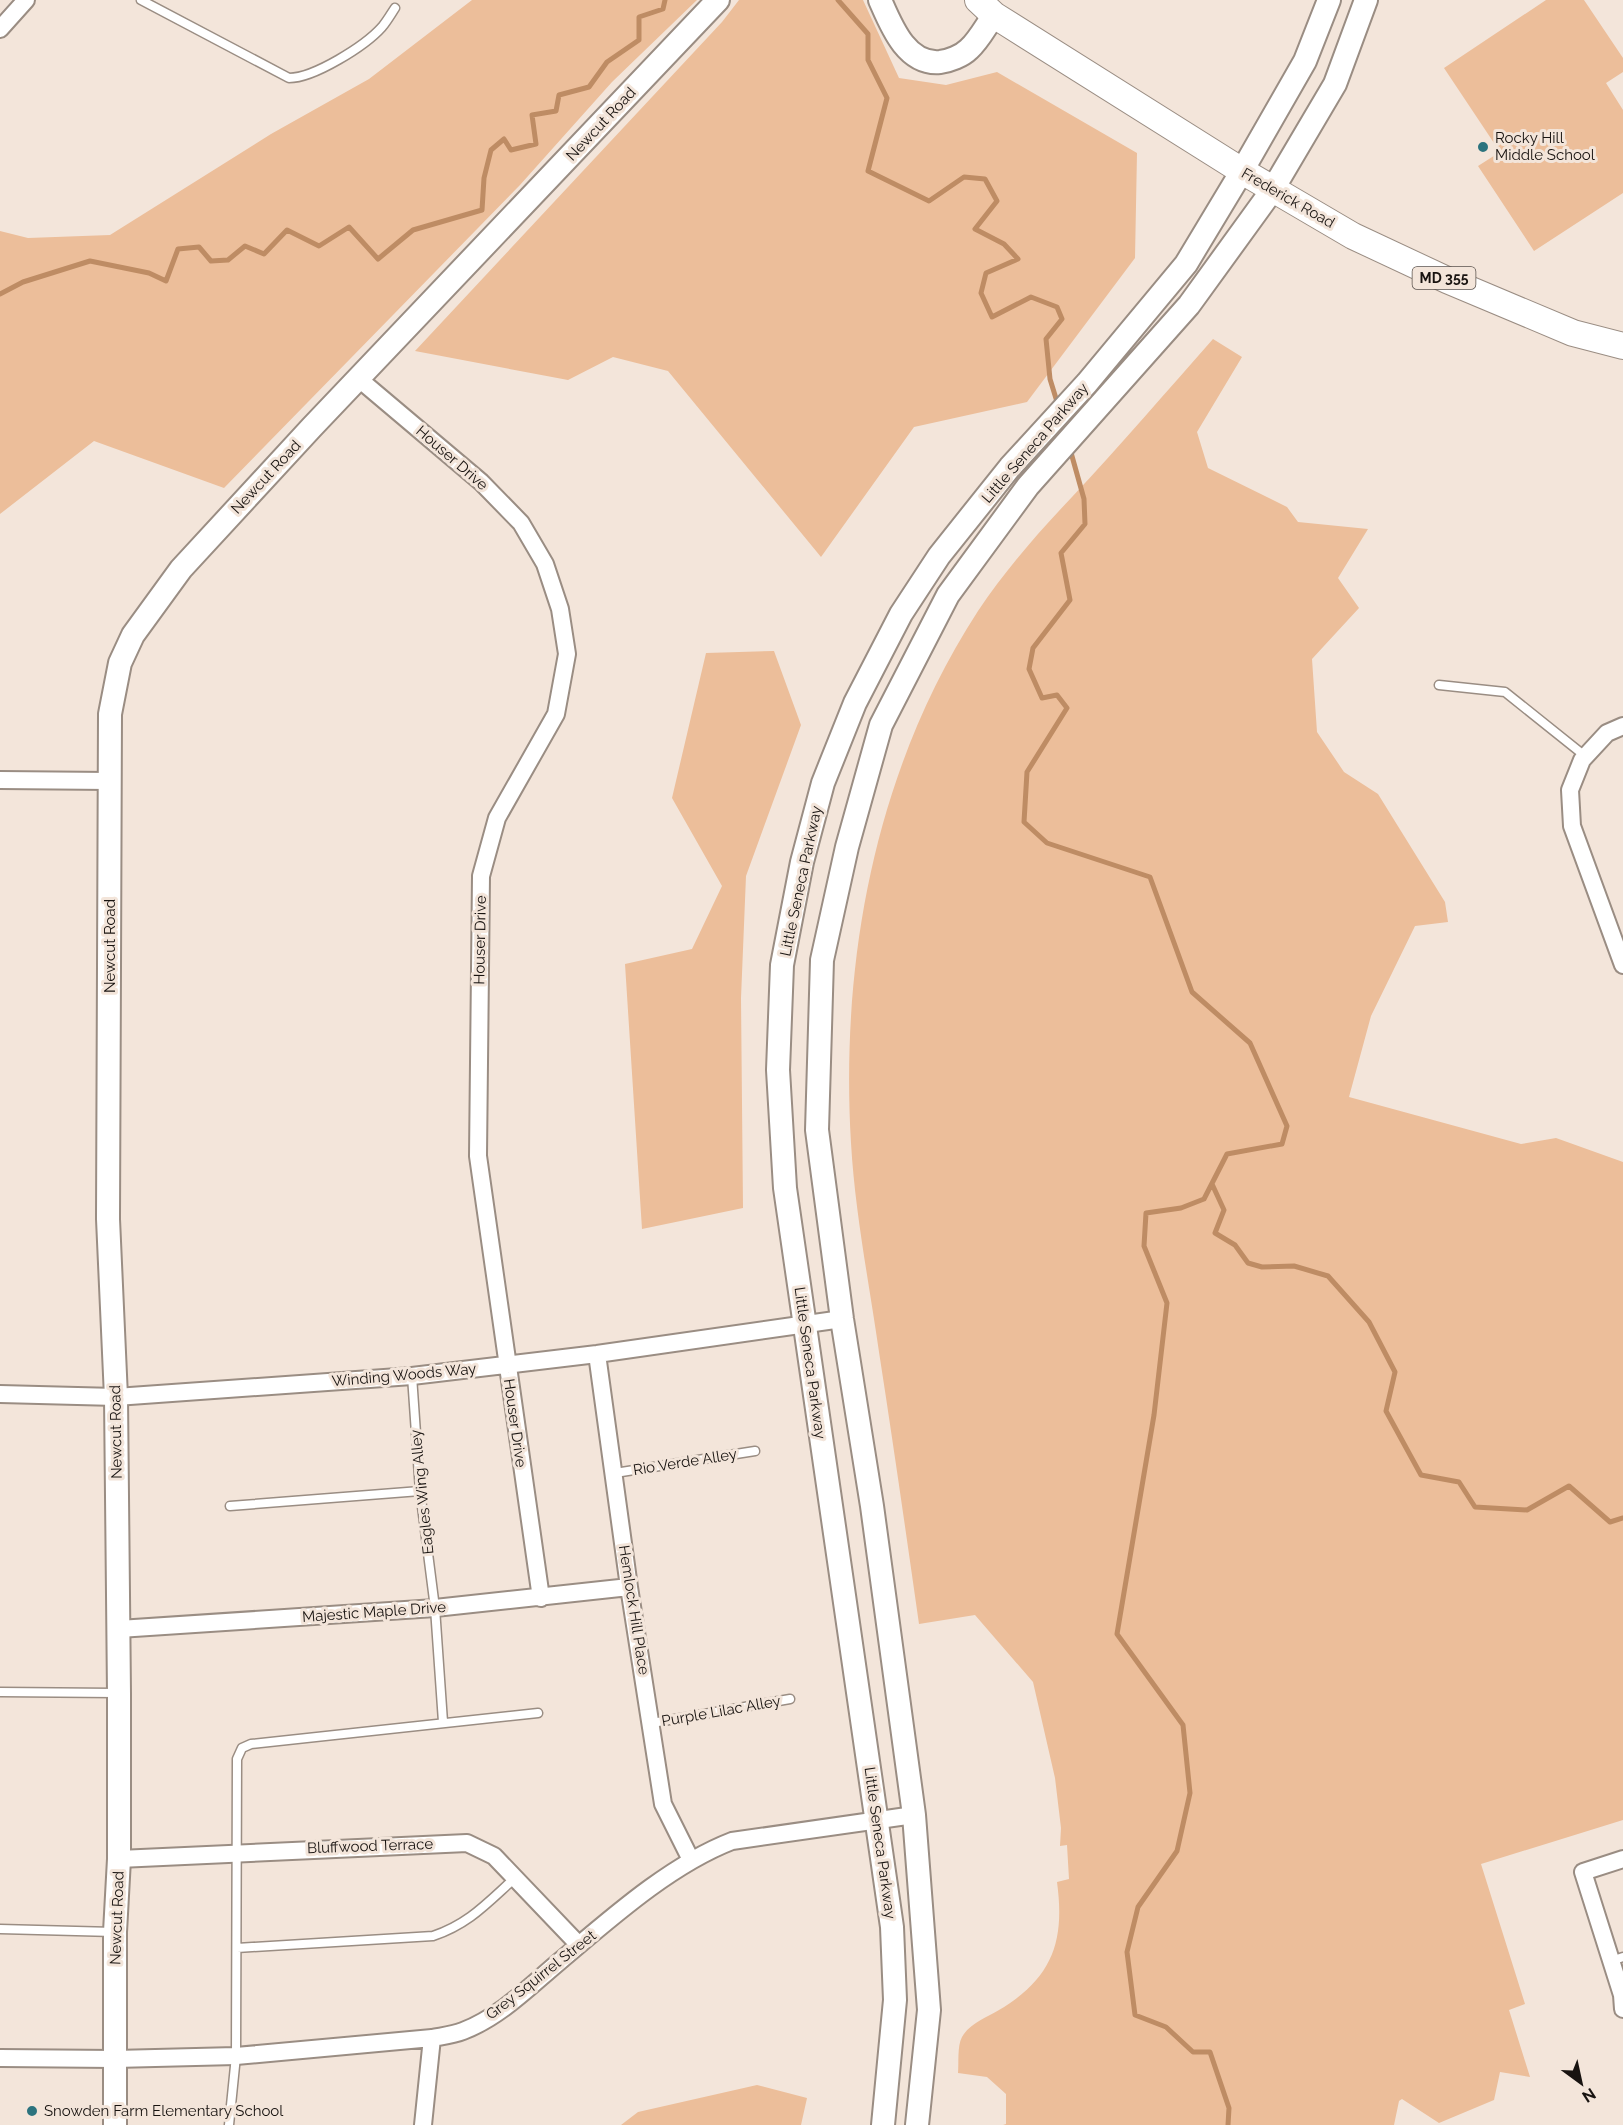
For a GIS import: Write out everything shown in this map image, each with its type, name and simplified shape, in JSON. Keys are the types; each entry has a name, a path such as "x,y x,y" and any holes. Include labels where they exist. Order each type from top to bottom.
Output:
{"main road":[{"name":"Newcut Road","path":"115,2125 115,1932 119,1859 119,1629 116,1397 108,1219 110,714 120,663 133,635 181,569 718,0"},
{"path":"880,0 895,32 911,53 930,63 948,61 968,50 986,8"},
{"name":"Little Seneca Parkway","path":"882,2125 895,2000 892,1927 785,1188 778,1070 782,966 802,862 823,783 855,703 902,614 939,556 1010,467 1087,383 1186,264 1305,61 1329,0"},
{"name":"Little Seneca Parkway","path":"917,2125 929,2010 914,1815 817,1130 822,960 846,847 881,725 948,595 1028,486 1189,305 1273,189 1335,84 1366,0"},
{"name":"Frederick Road","path":"986,8 1242,171 1353,236 1447,280 1573,333 1623,346"}],"street":[{"path":"0,29 26,0"},
{"name":"Houser Drive","path":"359,379 481,482 521,523 545,564 560,609 567,654 556,714 497,818 481,876 478,1156 541,1598"},
{"path":"1623,726 1607,733 1585,756 1570,790 1572,826 1623,965"},
{"path":"0,780 110,781"},
{"name":"Winding Woods Way","path":"0,1394 116,1397 411,1376 597,1354 842,1319"},
{"name":"Hemlock Hill Place","path":"597,1354 629,1587 663,1804 691,1860"},
{"name":"Majestic Maple Drive","path":"119,1629 435,1608 629,1587"},
{"name":"Grey Squirrel Street","path":"0,2058 115,2059 236,2056 432,2038 463,2031 498,2013 579,1945 691,1860 732,1841 914,1815"},
{"name":"Bluffwood Terrace","path":"119,1859 467,1843 494,1856 579,1945"},
{"path":"1623,1859 1583,1872 1617,1959 1623,2009"},
{"path":"423,2125 432,2038"}],"lane":[{"path":"141,0 288,78 301,78 350,52 380,29 395,8"},
{"path":"1440,685 1505,692 1585,756"},
{"name":"Eagles Wing Alley","path":"411,1376 420,1491 435,1608 443,1722"},
{"name":"Rio Verde Alley","path":"615,1473 755,1451"},
{"path":"230,1506 420,1491"},
{"path":"0,1692 119,1693"},
{"name":"Purple Lilac Alley","path":"652,1723 790,1699"},
{"path":"229,2125 236,2056 237,1759 242,1748 251,1744 538,1713"},
{"path":"237,1948 432,1936 450,1930 468,1920 515,1878"},
{"path":"0,1929 115,1932"}],"shaded area":[{"path":"472,0 697,0 612,82 520,185 224,488 94,441 0,514 0,231 28,238 110,235 271,134 369,79"},
{"path":"739,0 863,0 899,78 946,85 997,72 1137,153 1135,258 1027,402 914,427 821,557 668,371 613,357 568,380 415,351 722,22"},
{"path":"1546,0 1584,0 1623,58 1623,72 1606,83 1623,110 1623,193 1534,251 1478,166 1500,152 1444,68"},
{"path":"1213,339 1242,357 1197,432 1208,468 1287,507 1298,522 1368,529 1338,578 1359,608 1312,659 1317,732 1344,772 1378,794 1445,902 1448,922 1415,926 1371,1016 1349,1097 1521,1144 1556,1138 1623,1162 1623,1820 1481,1864 1525,2004 1509,2010 1530,2077 1500,2072 1494,2100 1439,2123 1402,2099 1399,2101 1394,2125 1003,2125 1006,2124 1006,2094 987,2077 958,2073 959,2045 969,2028 1017,1998 1043,1971 1051,1956 1059,1922 1057,1882 1069,1879 1067,1845 1060,1846 1061,1828 1055,1778 1033,1682 975,1615 919,1624 853,1169 849,1073 852,1004 859,935 872,866 890,800 914,734 943,671 978,611 1035,538"},
{"path":"774,651 801,725 746,876 741,998 743,1208 642,1229 625,964 692,949 722,886 672,798 706,653"},
{"path":"757,2085 807,2098 801,2125 621,2125 638,2112"}],"waterway":[{"path":"0,294 23,282 90,261 149,273 166,281 178,249 199,247 211,261 228,260 245,246 264,254 287,230 319,246 349,227 378,259 413,230 482,210 484,178 491,150 504,139 511,150 536,144 532,115 556,111 559,95 589,87 607,62 639,40 639,17 663,9 665,0"},
{"path":"838,0 868,34 868,60 887,98 868,171 929,201 964,177 985,179 997,201 975,229 1004,244 1018,259 986,273 981,293 992,317 1031,297 1057,307 1062,319 1046,339 1050,379 1058,405"},
{"path":"1070,449 1084,499 1085,524 1061,553 1070,600 1033,648 1029,669 1042,698 1057,695 1067,708 1027,772 1024,822 1047,843 1150,877 1192,992 1250,1043 1287,1126 1282,1144 1227,1154 1204,1199 1181,1208 1146,1213 1144,1246 1167,1303 1154,1415 1117,1634 1183,1725 1190,1793 1177,1851 1138,1907 1127,1952 1135,2015 1166,2027 1193,2052 1210,2052 1229,2108 1228,2125"},
{"path":"1212,1184 1224,1210 1215,1233 1235,1245 1248,1263 1262,1267 1294,1266 1328,1276 1369,1322 1395,1372 1386,1411 1421,1475 1459,1482 1475,1507 1527,1510 1569,1486 1610,1522 1623,1518"}],"place":[{"name":"Rocky Hill Middle School","path":"1483,147"},
{"name":"Snowden Farm Elementary School","path":"32,2111"}]}
